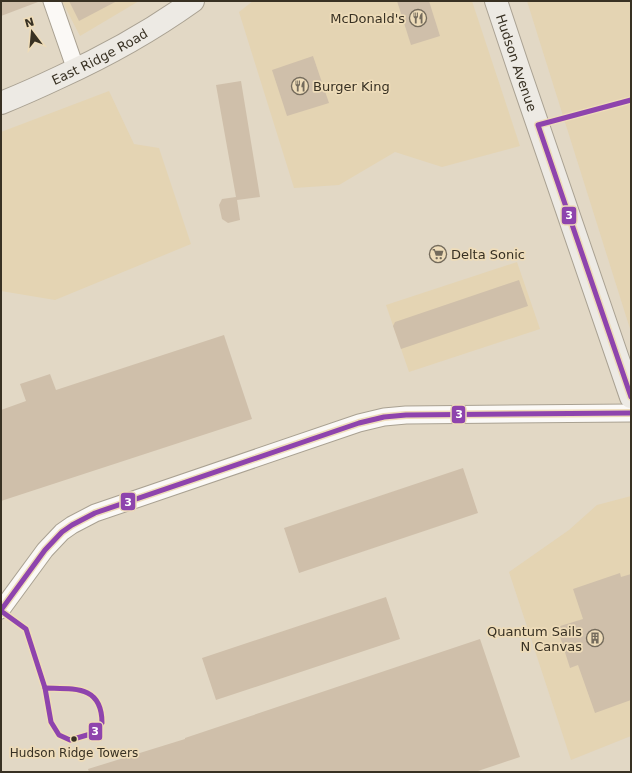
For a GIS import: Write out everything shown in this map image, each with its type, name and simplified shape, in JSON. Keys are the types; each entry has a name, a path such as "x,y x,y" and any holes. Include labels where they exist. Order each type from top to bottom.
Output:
{"main road":[{"name":"East Ridge Road","path":"1,103 76,70 133,40 193,1"},
{"name":"Hudson Avenue","path":"496,1 631,397"}],"street":[{"path":"52,1 76,70"},
{"path":"1,610 45,550 62,532 72,525 95,513 359,423 384,417 406,415 631,413"}],"shaded area":[{"path":"62,1 139,1 80,36"},
{"path":"253,1 472,1 520,146 442,167 395,152 339,185 294,188 239,12"},
{"path":"527,1 631,1 631,332 542,49"},
{"path":"109,91 134,144 159,148 191,244 55,300 1,291 1,132"},
{"path":"517,262 540,329 409,372 386,305"},
{"path":"631,496 631,736 571,760 509,572 569,530 597,505"}],"building":[{"path":"1,1 38,1 38,2 1,16"},
{"path":"69,1 117,1 79,21"},
{"name":"McDonald's","path":"397,1 429,1 440,36 411,45"},
{"name":"Burger King","path":"313,56 329,103 287,116 272,70"},
{"path":"241,81 260,197 237,200 240,220 228,223 222,219 219,205 222,199 236,197 216,85"},
{"path":"519,280 528,306 401,349 393,326 395,322"},
{"path":"224,335 252,419 1,501 1,410 26,401 20,384 50,374 56,390"},
{"path":"463,468 478,513 299,573 284,528"},
{"path":"620,573 621,577 631,574 631,700 595,713 578,665 570,668 557,627 583,619 573,589"},
{"path":"386,597 400,639 216,700 202,658"},
{"path":"480,639 520,757 475,772 89,772 88,769 185,739"}],"transit line":[{"name":"3","path":"631,100 538,125 631,397"},
{"name":"3","path":"1,610 45,550 62,532 72,525 95,513 359,423 384,417 406,415 631,413"},
{"name":"3","path":"1,611 26,629 45,688"},
{"name":"3","path":"45,688 76,689 92,695 101,711 102,723 94,733 70,740 59,735 51,722 45,688"}],"place":[{"name":"McDonald's","path":"418,18"},
{"name":"Burger King","path":"300,86"},
{"name":"Delta Sonic","path":"438,254"},
{"name":"Quantum Sails N Canvas","path":"595,638"},
{"name":"Hudson Ridge Towers","path":"74,739"}]}
